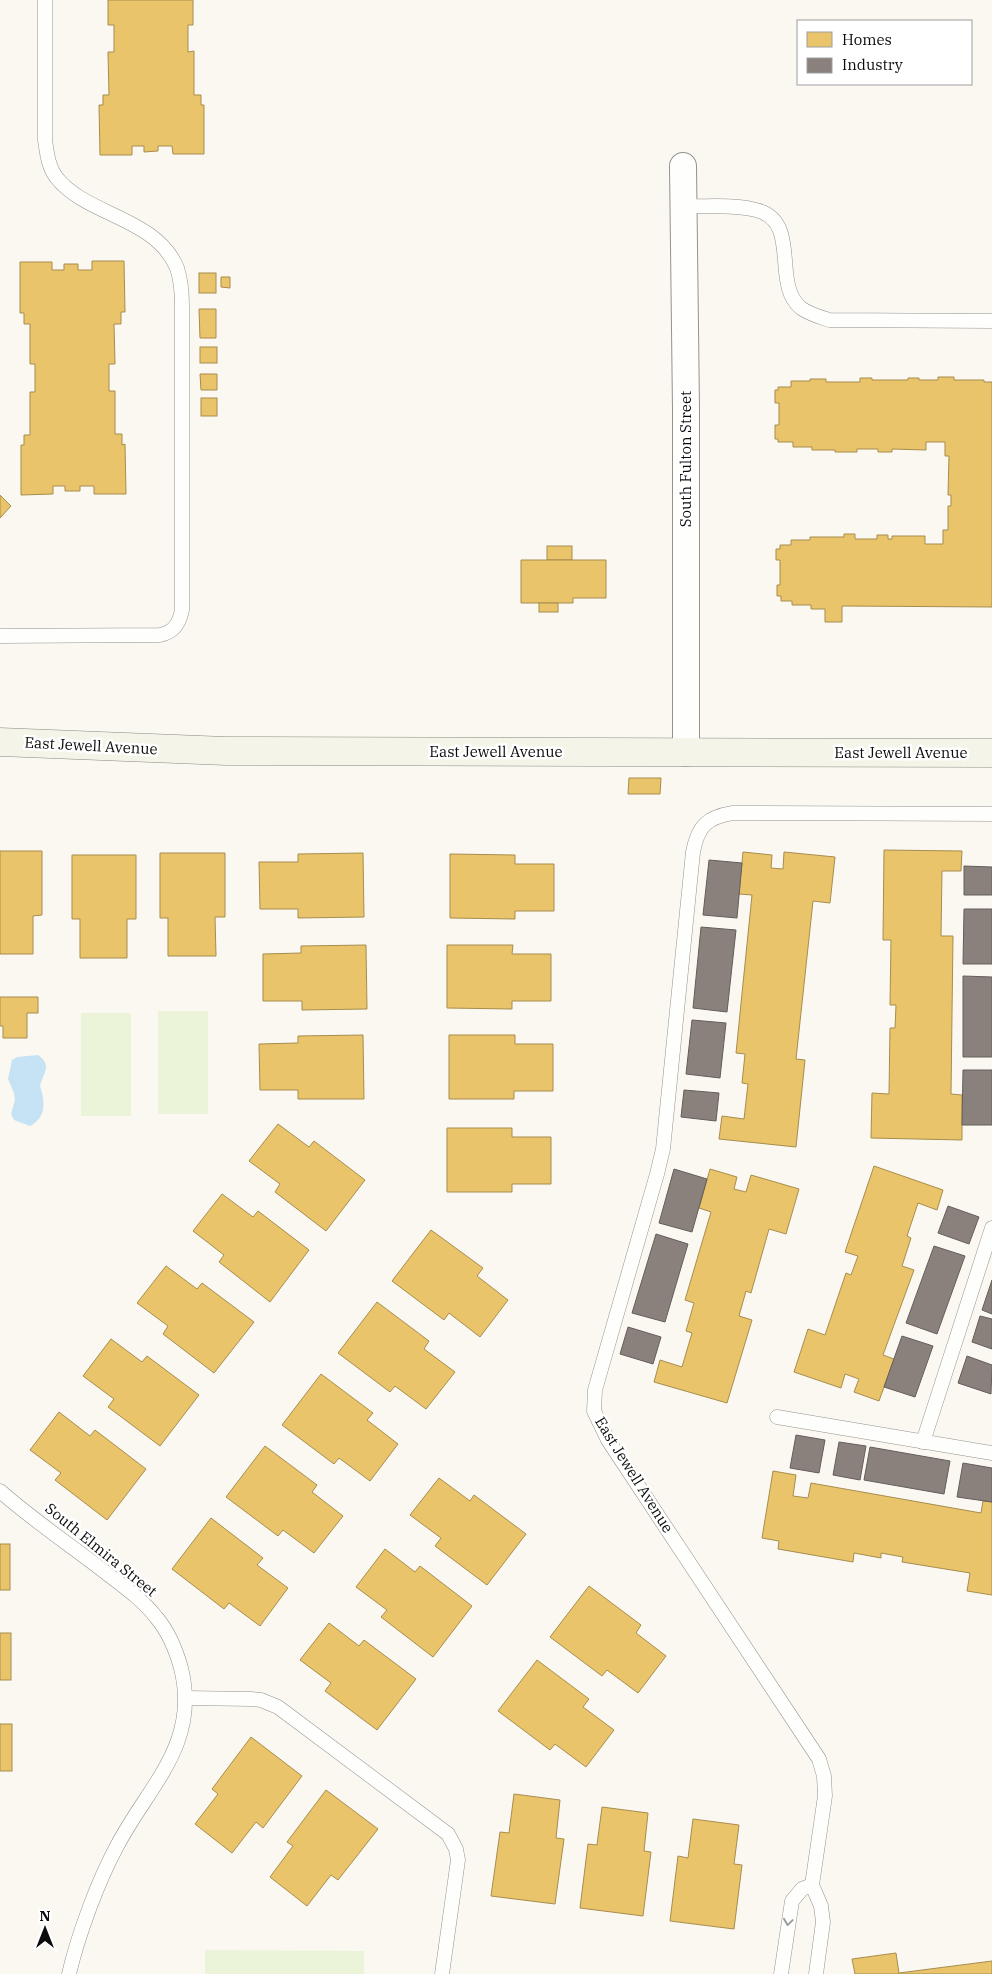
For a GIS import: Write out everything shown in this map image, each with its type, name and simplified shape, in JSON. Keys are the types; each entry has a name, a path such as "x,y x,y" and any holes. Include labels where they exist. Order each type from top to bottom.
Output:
{"street":[{"name":"South Fulton Street","path":"683,166 686,409 686,752"},
{"name":"East Jewell Avenue","path":"0,742 226,751 992,753"}],"lane":[{"path":"0,636 160,635 168,633 176,627 182,610 182,306 180,278 172,258 156,240 134,225 75,194 60,182 53,172 45,140 45,0"},
{"path":"684,206 745,208 758,210 769,216 778,227 783,240 787,283 791,297 801,308 814,315 829,320 992,321"},
{"name":"East Jewell Avenue","path":"812,1885 825,1796 823,1771 818,1755 608,1440 594,1411 596,1390 660,1160 665,1130 693,852 697,836 708,821 715,817 745,813 992,814"},
{"path":"923,1442 992,1228"},
{"path":"777,1417 992,1453"},
{"name":"South Elmira Street","path":"0,1491 119,1583 156,1617 163,1625 178,1658 186,1698 183,1725 175,1748 164,1771 113,1853 83,1928 69,1974"},
{"path":"186,1698 251,1699 261,1700 278,1707 448,1834 456,1849 458,1860 442,1974"},
{"path":"781,1974 792,1901 802,1889 812,1885 823,1914 816,1974"}],"green space":[{"path":"158,1011 208,1011 208,1114 158,1114"},
{"path":"81,1013 131,1013 131,1116 81,1116"},
{"path":"205,1950 364,1951 364,1974 205,1974"}],"water":[{"path":"38,1055 43,1059 46,1066 40,1086 44,1103 39,1118 30,1126 14,1120 11,1114 15,1100 8,1079 12,1060 17,1057"}],"building: Homes":[{"path":"108,0 193,0 193,25 188,25 188,52 194,51 194,95 201,95 201,105 204,105 204,154 173,154 172,146 158,146 158,151 144,152 144,146 132,146 132,155 100,155 99,105 103,105 103,95 109,95 108,52 114,52 114,25 108,25"},
{"path":"92,261 124,261 125,312 121,312 121,324 114,324 115,364 109,364 109,391 115,391 115,434 122,434 122,445 125,444 126,494 94,494 94,486 80,486 80,491 65,491 65,486 53,486 53,494 21,495 21,445 24,445 24,435 30,435 30,392 35,392 35,364 30,364 30,324 24,324 24,313 20,313 20,262 52,262 52,270 64,270 64,264 78,264 78,270 92,270"},
{"path":"199,273 216,273 216,293 199,293"},
{"path":"221,277 230,277 230,288 221,287"},
{"path":"199,309 216,309 216,338 200,338"},
{"path":"200,347 217,347 217,363 200,363"},
{"path":"200,374 217,374 217,390 201,390"},
{"path":"938,377 954,377 954,380 984,380 984,382 992,382 992,607 842,606 842,622 825,622 825,609 811,609 811,605 792,605 792,601 781,601 781,596 777,596 777,585 780,585 780,560 776,560 776,549 780,549 780,545 791,545 791,540 810,540 810,537 844,537 844,534 855,534 855,539 877,539 877,535 888,535 888,539 892,539 892,536 925,536 925,544 943,544 943,530 948,530 948,506 951,506 951,495 948,495 949,456 945,456 945,442 926,442 926,450 892,449 892,452 878,452 878,449 857,449 857,452 835,452 835,450 812,450 812,447 793,447 793,442 778,442 778,439 775,439 775,425 779,425 779,403 775,403 775,390 778,390 778,387 791,387 791,381 810,381 810,379 826,379 826,382 860,382 860,378 872,378 872,380 908,380 908,378 919,378 919,380 938,380"},
{"path":"201,398 217,398 217,416 201,416"},
{"path":"0,495 11,506 0,518"},
{"path":"547,546 572,546 572,560 547,560"},
{"path":"521,560 606,560 606,598 573,598 573,603 521,603"},
{"path":"539,603 558,603 558,612 539,612"},
{"path":"629,778 661,778 660,794 628,794"},
{"path":"884,850 962,851 961,871 942,871 941,936 953,936 951,1094 962,1095 962,1140 871,1138 872,1093 889,1094 890,1028 895,1028 896,1005 890,1005 891,940 883,940"},
{"path":"0,851 42,851 42,915 33,916 33,954 0,954"},
{"path":"743,852 772,855 771,868 783,869 784,852 835,857 830,903 813,901 796,1059 805,1060 796,1147 719,1139 722,1116 744,1119 748,1084 742,1083 745,1054 736,1053 752,895 739,894"},
{"path":"160,853 225,853 225,917 215,917 216,956 168,956 168,918 160,918"},
{"path":"363,853 364,917 298,918 298,909 260,909 259,862 298,862 298,854"},
{"path":"450,854 515,855 515,864 554,864 554,911 515,911 515,919 450,918"},
{"path":"72,855 136,855 136,919 127,919 127,958 80,958 80,919 72,919"},
{"path":"366,945 367,1009 302,1010 302,1001 263,1001 263,954 301,953 301,946"},
{"path":"447,945 513,945 512,954 551,954 551,1001 512,1001 512,1009 447,1008"},
{"path":"0,997 38,997 38,1013 27,1013 27,1038 3,1038 3,1026 0,1026"},
{"path":"363,1035 364,1099 298,1099 298,1090 260,1090 259,1044 298,1043 298,1036"},
{"path":"449,1035 515,1035 515,1044 553,1044 553,1091 514,1091 514,1099 449,1099"},
{"path":"278,1124 309,1147 314,1141 365,1180 326,1231 275,1192 280,1184 249,1161"},
{"path":"447,1128 512,1128 512,1137 551,1137 551,1184 512,1184 512,1192 447,1192"},
{"path":"874,1166 943,1190 937,1210 918,1203 907,1236 911,1238 902,1266 914,1270 883,1355 894,1359 879,1401 854,1392 859,1379 845,1374 841,1388 794,1372 808,1329 825,1335 846,1273 851,1275 858,1256 845,1252"},
{"path":"710,1169 737,1177 734,1189 746,1192 751,1175 799,1189 786,1234 769,1229 751,1293 746,1291 739,1316 752,1320 727,1403 654,1382 660,1360 682,1367 692,1333 686,1331 694,1303 685,1300 711,1212 699,1208"},
{"path":"222,1194 253,1217 258,1211 309,1250 270,1302 219,1262 224,1255 193,1231"},
{"path":"431,1230 483,1268 477,1276 508,1300 480,1337 449,1313 444,1320 392,1281"},
{"path":"166,1266 197,1289 202,1283 254,1322 214,1373 163,1334 168,1326 137,1303"},
{"path":"377,1302 429,1341 424,1349 455,1372 426,1409 395,1386 390,1392 338,1353"},
{"path":"111,1339 142,1362 147,1356 199,1395 160,1446 108,1407 114,1399 83,1376"},
{"path":"321,1374 373,1413 367,1420 398,1444 370,1481 339,1458 334,1464 282,1425"},
{"path":"59,1412 90,1436 95,1430 146,1469 107,1520 55,1480 61,1473 30,1450"},
{"path":"265,1446 317,1485 312,1492 343,1516 314,1553 283,1530 278,1536 226,1497"},
{"path":"773,1471 796,1475 793,1496 808,1498 811,1483 981,1513 983,1501 992,1502 992,1595 967,1591 970,1573 902,1562 903,1557 881,1553 881,1558 854,1553 853,1562 778,1549 779,1541 762,1538"},
{"path":"439,1478 470,1501 474,1495 526,1534 487,1585 435,1546 441,1538 410,1515"},
{"path":"211,1518 263,1558 257,1565 288,1588 260,1626 229,1603 224,1609 172,1569"},
{"path":"0,1544 10,1544 10,1590 0,1590"},
{"path":"385,1549 415,1572 420,1566 472,1606 433,1657 381,1617 387,1610 356,1587"},
{"path":"589,1586 641,1625 636,1633 666,1656 638,1693 607,1670 602,1676 550,1637"},
{"path":"329,1623 359,1646 364,1640 416,1679 377,1730 325,1691 331,1683 300,1660"},
{"path":"0,1633 11,1633 11,1680 0,1680"},
{"path":"537,1660 589,1699 583,1707 614,1730 586,1767 555,1744 550,1750 498,1711"},
{"path":"0,1724 12,1724 12,1771 0,1771"},
{"path":"251,1737 302,1776 263,1828 256,1822 232,1853 195,1824 218,1794 212,1789"},
{"path":"326,1790 378,1829 338,1880 331,1875 307,1906 270,1877 293,1846 287,1842"},
{"path":"514,1794 560,1800 556,1838 564,1839 555,1904 491,1896 500,1832 509,1833"},
{"path":"602,1807 648,1813 644,1851 651,1852 643,1916 580,1908 588,1844 597,1845"},
{"path":"693,1819 739,1825 734,1864 742,1865 734,1929 670,1921 678,1856 688,1858"},
{"path":"896,1953 899,1973 992,1961 992,1974 855,1974 852,1959"}],"building: Industry":[{"path":"709,860 742,863 737,918 703,915"},
{"path":"964,866 992,867 992,895 964,895"},
{"path":"964,909 992,909 992,964 963,964"},
{"path":"701,927 736,930 727,1012 693,1008"},
{"path":"963,976 992,977 992,1057 963,1057"},
{"path":"692,1020 726,1023 720,1078 686,1074"},
{"path":"963,1070 992,1070 992,1125 962,1125"},
{"path":"684,1090 719,1093 716,1121 681,1117"},
{"path":"674,1169 707,1179 692,1232 659,1223"},
{"path":"948,1206 979,1217 969,1244 938,1233"},
{"path":"656,1234 688,1244 665,1322 632,1313"},
{"path":"934,1246 965,1256 937,1334 906,1323"},
{"path":"992,1280 992,1314 982,1310"},
{"path":"980,1316 992,1319 992,1349 972,1342"},
{"path":"628,1327 661,1337 653,1364 620,1354"},
{"path":"902,1336 933,1346 915,1397 884,1387"},
{"path":"967,1356 992,1365 991,1394 958,1383"},
{"path":"796,1435 825,1440 819,1473 790,1468"},
{"path":"839,1442 866,1446 860,1480 833,1475"},
{"path":"870,1447 950,1461 944,1494 864,1480"},
{"path":"963,1463 992,1468 992,1502 957,1497"}]}
